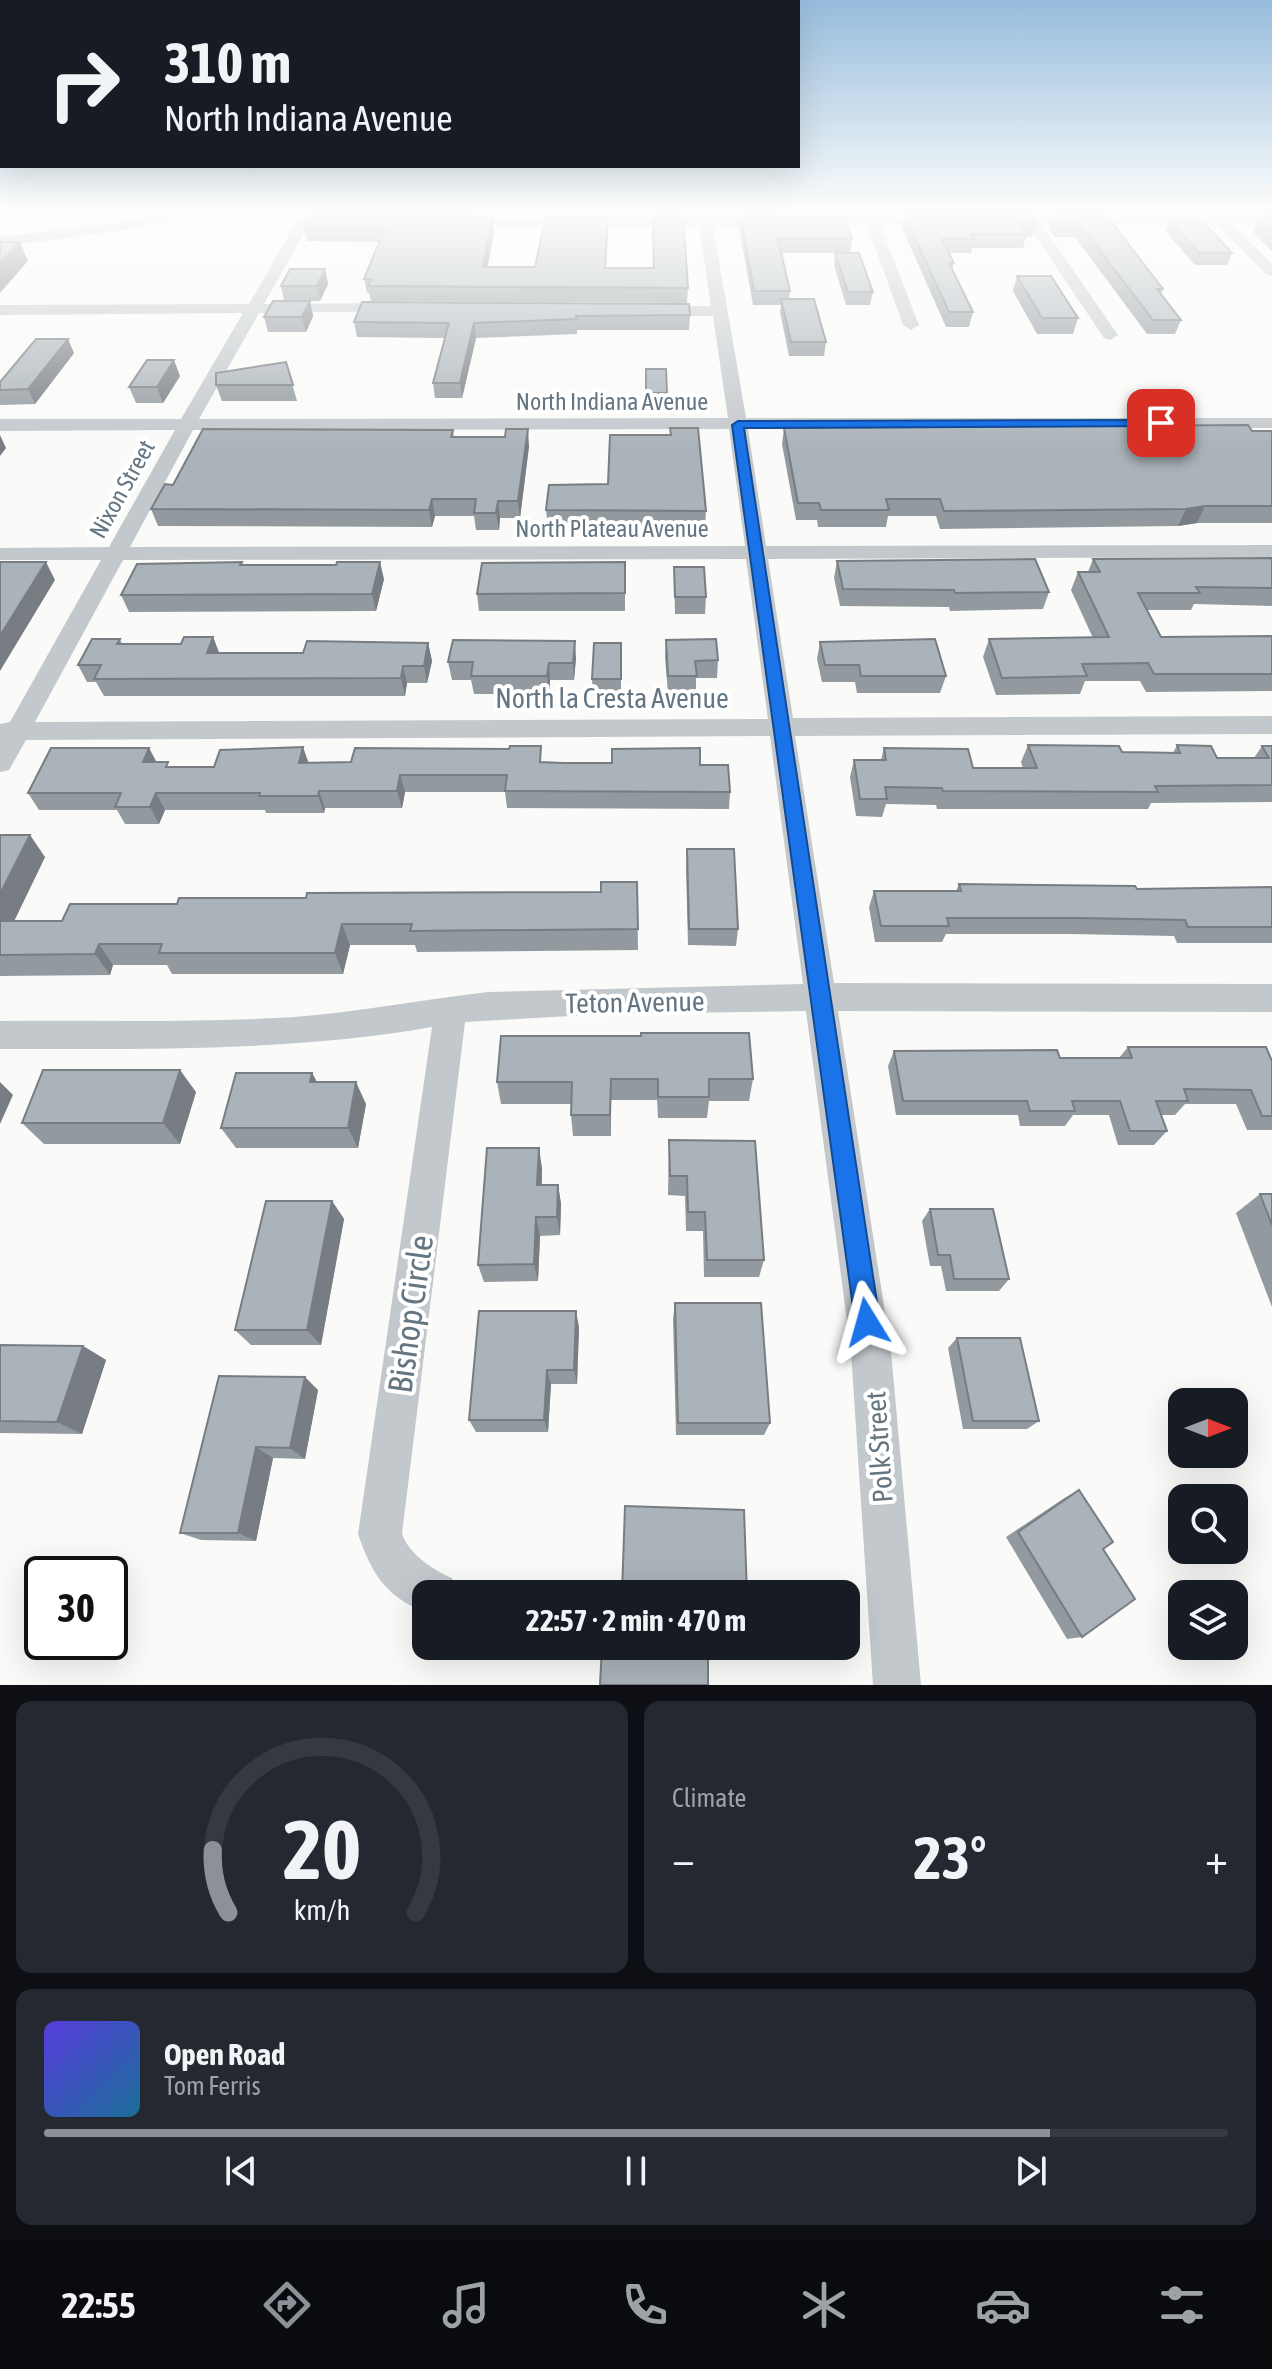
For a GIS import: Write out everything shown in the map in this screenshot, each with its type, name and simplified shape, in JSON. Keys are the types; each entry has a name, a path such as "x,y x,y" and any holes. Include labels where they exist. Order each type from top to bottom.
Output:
{"street":[{"name":"Nixon Street","path":"0,763 9,731 115,554 264,291"},
{"name":"Polk Street","path":"717,291 871,1351 897,1685"},
{"path":"898,291 911,325"},
{"path":"1080,291 1110,335"},
{"path":"0,310 418,308"},
{"path":"629,310 720,311"},
{"name":"North Indiana Avenue","path":"0,425 1272,423"},
{"name":"North Plateau Avenue","path":"0,554 1272,551"},
{"name":"North la Cresta Avenue","path":"9,731 1272,725"},
{"name":"Teton Avenue","path":"0,1035 263,1033 342,1027 451,1008 509,1004 821,999 1272,998"},
{"name":"Bishop Circle","path":"413,1580 389,1559 380,1534 451,1008"}],"building":[{"path":"939,291 963,291 973,312 949,312"},
{"path":"1026,291 1060,291 1078,318 1042,318"},
{"path":"1131,291 1158,291 1181,320 1153,320"},
{"path":"781,299 814,299 826,342 791,342"},
{"path":"273,301 310,301 302,317 264,317"},
{"path":"362,302 689,304 690,315 576,316 576,319 474,323 460,383 433,383 449,323 354,322"},
{"path":"36,339 68,339 28,389 0,390 0,382"},
{"path":"147,360 174,360 157,387 129,387"},
{"path":"286,362 293,385 216,385 216,373"},
{"path":"646,369 666,369 667,393 646,393"},
{"path":"1248,425 1252,431 1272,431 1272,506 944,511 940,499 886,499 889,510 821,510 819,503 798,503 784,428"},
{"path":"670,428 698,428 706,511 546,510 549,485 608,484 610,435 671,435"},
{"path":"203,429 453,430 451,437 505,437 506,429 528,429 518,501 498,501 496,513 474,513 476,499 432,499 429,510 151,509 165,484 173,485"},
{"path":"1272,558 1272,588 1196,587 1200,593 1138,593 1161,637 1272,636 1272,674 1154,674 1148,663 1082,664 1087,676 1002,678 989,639 1109,637 1078,572 1100,572 1093,559"},
{"path":"1035,559 1049,592 843,589 837,561"},
{"path":"0,562 46,562 0,636"},
{"path":"242,562 240,565 380,562 372,594 121,595 137,564"},
{"path":"625,562 625,593 477,594 482,563"},
{"path":"674,567 704,567 706,597 675,597"},
{"path":"184,637 213,637 207,653 303,653 307,641 428,643 424,666 403,666 401,678 94,679 101,665 78,665 92,639 120,639 117,644 181,644"},
{"path":"716,639 718,660 695,661 697,676 668,676 666,640"},
{"path":"935,639 946,676 861,676 859,665 825,665 820,642"},
{"path":"453,640 575,641 573,663 549,663 547,676 471,676 473,662 448,662"},
{"path":"594,643 621,643 621,679 592,679"},
{"path":"1028,745 1119,746 1122,752 1180,753 1177,745 1211,746 1217,758 1269,758 1262,746 1272,746 1272,785 1155,786 1158,792 943,791 942,788 885,787 887,799 860,799 854,760 886,760 884,748 968,749 973,768 1037,768"},
{"path":"510,746 541,746 540,762 564,763 612,763 612,749 700,748 700,765 728,765 730,792 505,791 507,775 400,775 397,791 319,791 318,796 156,793 150,807 115,807 121,793 28,793 51,748 149,748 143,762 168,762 166,767 214,767 220,750 303,747 299,763 351,762 355,748 509,749"},
{"path":"0,835 30,835 0,894"},
{"path":"687,849 734,849 738,929 689,929"},
{"path":"601,882 637,882 638,929 410,931 412,924 342,924 335,953 159,953 162,944 99,944 95,954 0,955 0,921 62,921 70,904 177,904 179,898 306,898 307,893 601,892"},
{"path":"959,884 1135,886 1137,889 1272,887 1272,927 1188,927 1185,920 1079,918 947,918 949,926 881,926 874,891 961,891"},
{"path":"641,1033 749,1033 753,1079 709,1079 709,1097 658,1097 658,1079 611,1079 610,1115 571,1115 572,1082 497,1082 501,1036 641,1036"},
{"path":"1128,1047 1266,1047 1272,1061 1272,1116 1262,1116 1251,1090 1184,1089 1188,1101 1156,1101 1167,1131 1130,1131 1120,1101 1072,1101 1075,1111 1030,1111 1027,1101 903,1101 894,1051 1057,1050 1060,1058 1132,1058"},
{"path":"43,1070 180,1070 163,1123 22,1123"},
{"path":"236,1073 312,1073 310,1082 356,1082 348,1128 221,1128"},
{"path":"669,1140 755,1141 764,1260 707,1260 705,1212 688,1212 687,1176 670,1176"},
{"path":"487,1148 539,1148 537,1185 558,1185 557,1217 536,1217 534,1264 478,1265"},
{"path":"1260,1194 1272,1194 1272,1225"},
{"path":"266,1201 332,1201 307,1330 235,1330"},
{"path":"930,1209 993,1209 1009,1279 954,1279 950,1255 938,1255"},
{"path":"675,1303 761,1303 770,1423 678,1423"},
{"path":"479,1311 576,1311 574,1370 547,1370 544,1420 469,1420"},
{"path":"957,1338 1020,1338 1039,1421 973,1421"},
{"path":"0,1345 83,1346 57,1422 0,1421"},
{"path":"219,1376 305,1377 290,1448 256,1447 238,1533 180,1533"},
{"path":"1079,1490 1113,1542 1103,1549 1135,1599 1082,1637 1018,1532"},
{"path":"625,1506 744,1510 746,1580 622,1580"},
{"path":"601,1660 708,1660 708,1685 600,1685"}],"route":[{"path":"867,1322 738,425 1161,423"}]}
